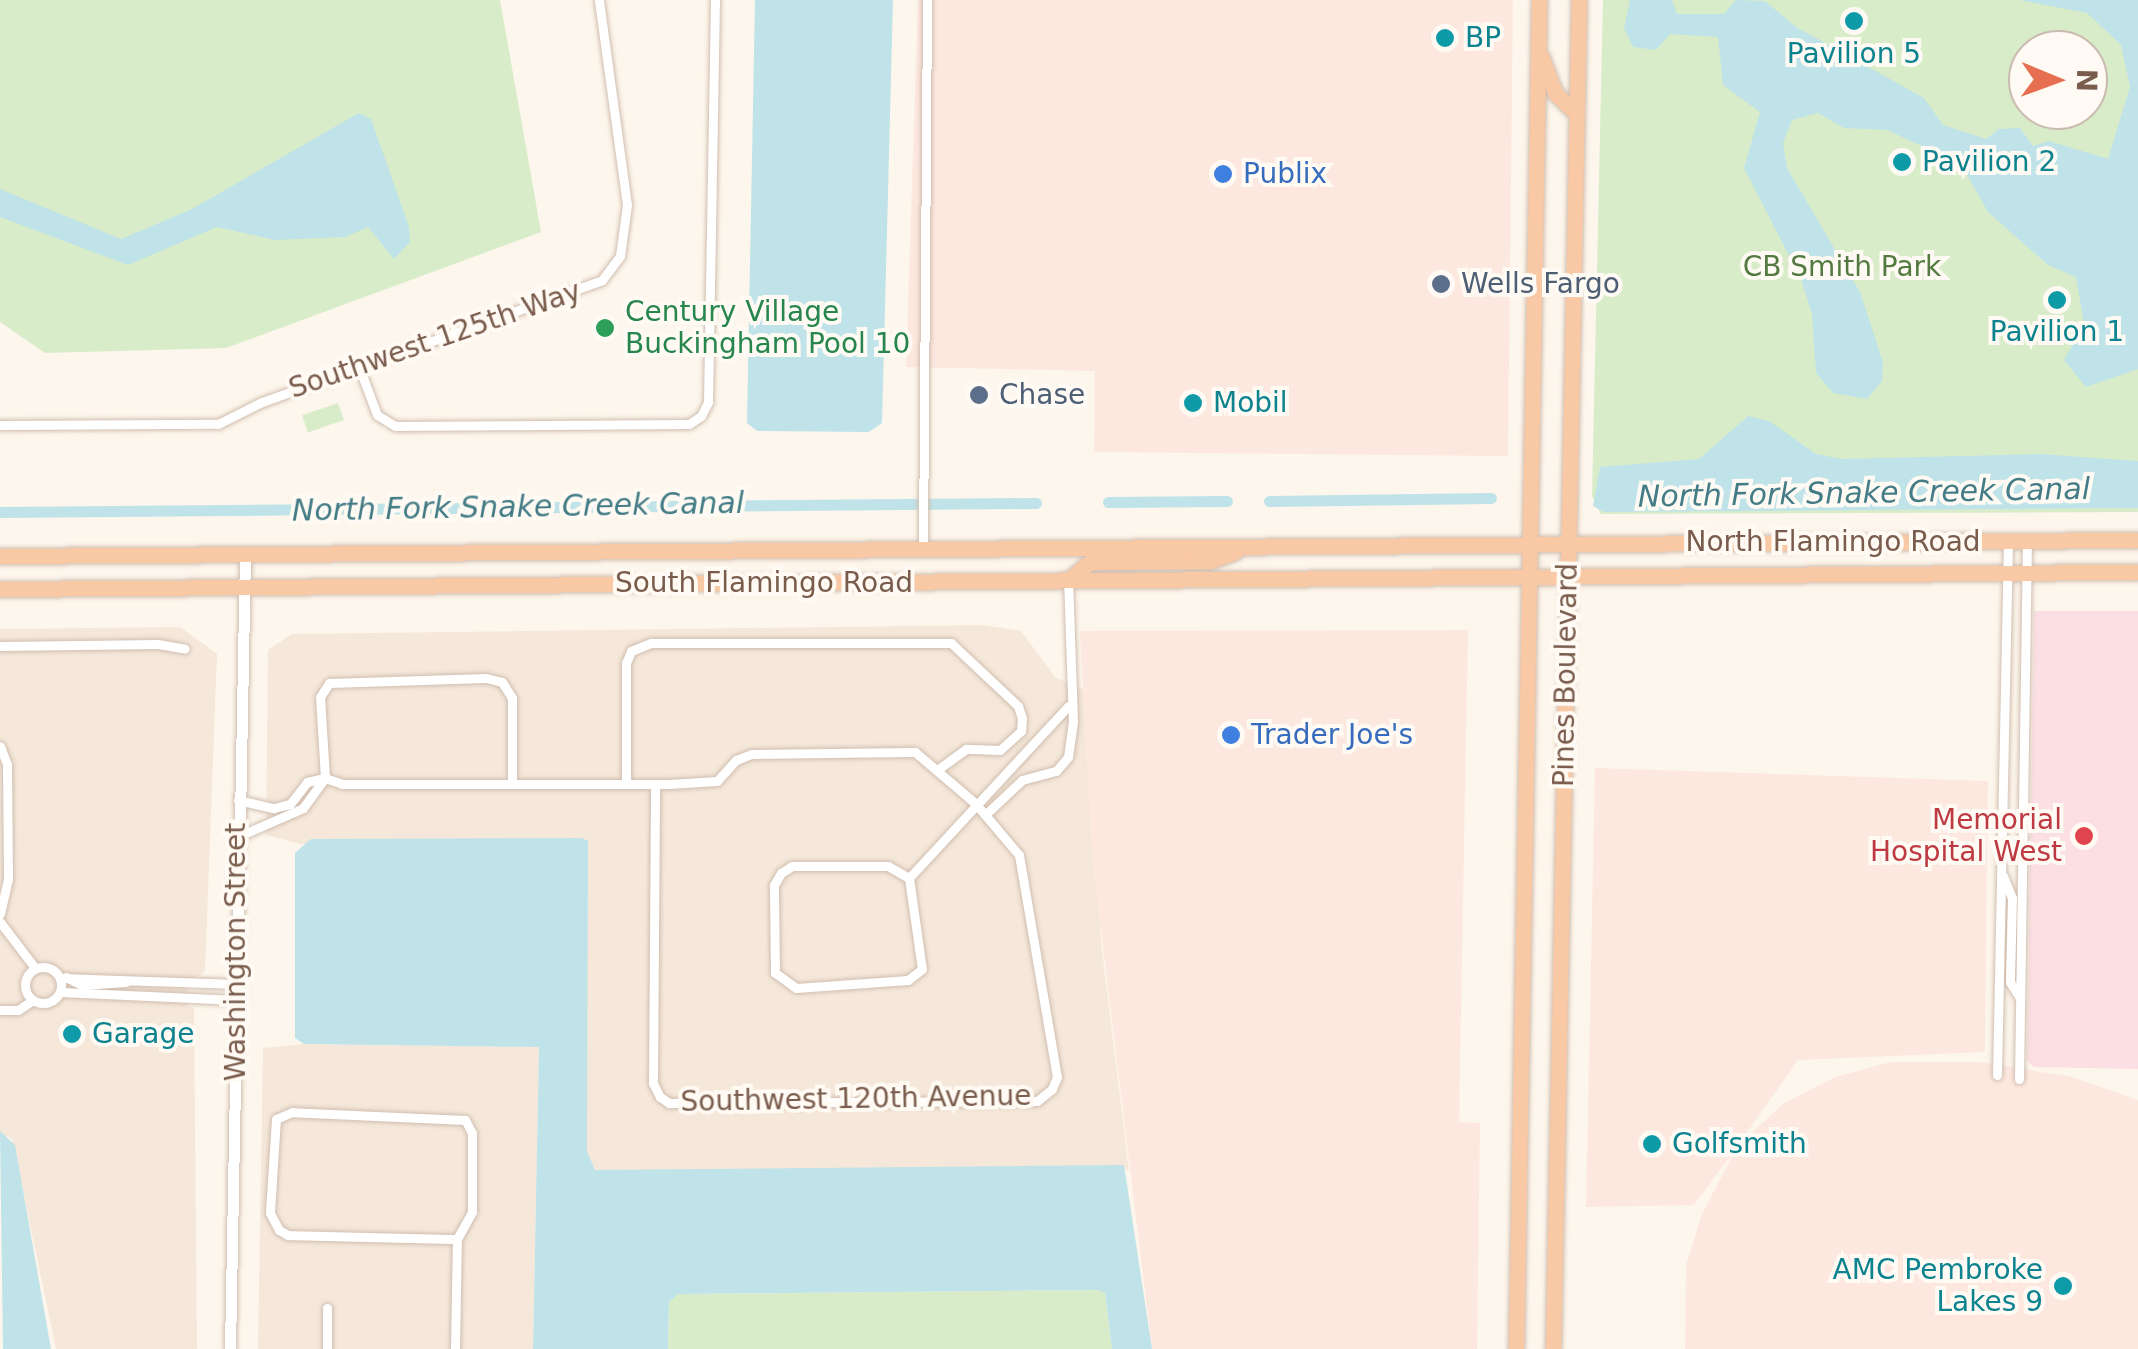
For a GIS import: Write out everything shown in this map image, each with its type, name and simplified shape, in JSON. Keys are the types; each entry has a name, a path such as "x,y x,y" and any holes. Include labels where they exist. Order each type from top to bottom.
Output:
{"highway":[{"name":"Pines Boulevard","path":"1516,1349 1539,0"},
{"name":"Pines Boulevard","path":"1553,1349 1579,0"},
{"path":"1538,48 1555,92 1577,114"},
{"name":"North Flamingo Road","path":"1527,543 2138,540"},
{"name":"South Flamingo Road","path":"0,556 1527,543"},
{"path":"1068,580 1090,562 1210,562 1248,547"},
{"name":"North Flamingo Road","path":"1528,578 2138,572"},
{"name":"South Flamingo Road","path":"0,590 1528,578"}],"street":[{"name":"Southwest 125th Way","path":"0,425 218,424 359,366 583,291 620,256 627,205 599,0"},
{"path":"359,366 377,415 395,426 690,424 701,416 708,402 715,0"},
{"path":"923,549 927,0"},
{"path":"2019,1079 2026,541"},
{"path":"1997,1075 2008,542"},
{"name":"Washington Street","path":"230,1349 238,984 237,801 246,555"},
{"path":"237,801 274,808 290,804 307,782 325,778 342,784 655,784 717,781 736,760 752,754 915,752 986,815 1022,780 1062,766 1072,740 1068,706 1068,580"},
{"path":"626,783 626,662 631,651 650,643 951,643 1018,706 1022,718 1020,732 1000,750 966,749 937,770"},
{"path":"0,646 158,644 185,649"},
{"path":"237,837 304,808 325,778 323,690 340,679 496,679 510,688 512,782"},
{"path":"909,878 888,866 792,866 781,873 774,886 775,973 782,982 854,987 908,980 922,969 909,878 975,802 1068,706"},
{"path":"0,746 8,764 8,879 0,918 36,968"},
{"name":"Southwest 120th Avenue","path":"655,784 653,1083 660,1097 669,1103 1037,1102 1052,1090 1057,1077 1019,855 986,815"},
{"path":"2001,872 2012,898 2010,982 2020,998"},
{"path":"2011,960 2022,966"},
{"path":"36,968 52,968 63,978 238,984"},
{"path":"33,1000 25,982 36,968"},
{"path":"0,1010 18,1010 33,1000 48,1002 60,992 63,978"},
{"path":"187,999 188,983"},
{"path":"60,992 237,1000"},
{"path":"455,1349 457,1239 472,1212 472,1134 464,1120 292,1112 276,1119 272,1132 270,1212 288,1235 457,1239"},
{"path":"327,1308 327,1349"}],"shaded area":[{"path":"918,0 1513,0 1508,456 1094,452 1095,371 906,367"},
{"name":"Memorial Hospital West","path":"2034,611 2138,611 2138,1069 2033,1067 2027,1060"},
{"path":"983,625 1021,631 1056,678 1087,691 1101,942 1129,1170 595,1170 587,1151 582,838 300,844 266,835 268,650 292,634"},
{"path":"180,627 217,654 205,971 188,984 187,1006 194,1008 197,1349 56,1349 12,1139 0,1133 0,629"},
{"path":"1468,630 1459,1122 1480,1123 1477,1349 1152,1349 1092,857 1080,631"},
{"path":"1595,768 1988,781 1985,1052 1798,1060 1738,1145 1783,1104 1835,1077 1891,1062 1981,1062 2072,1077 2138,1100 2138,1349 1685,1349 1686,1265 1702,1214 1737,1147 1694,1205 1586,1207"},
{"path":"304,1044 539,1047 533,1349 258,1349 263,1048"}],"green space":[{"path":"0,0 500,0 541,232 226,348 45,353 0,322"},
{"name":"CB Smith Park","path":"1603,0 2138,0 2138,512 1601,514 1592,496"},
{"path":"338,403 344,420 308,432 302,415"},
{"path":"1097,1290 1105,1293 1112,1349 668,1349 669,1302 678,1294"}],"water":[{"path":"755,0 893,0 882,423 869,432 757,431 747,423"},
{"path":"1630,0 1672,0 1677,14 1724,14 1736,0 1765,1 1796,27 1924,98 1943,125 1986,139 1999,129 2021,130 2033,146 2049,141 2108,159 2130,87 2121,45 2087,13 2019,0 2138,0 2138,369 2086,387 2064,360 2084,325 2076,277 2048,265 1988,212 1961,164 1887,130 1844,128 1818,113 1792,120 1783,143 1787,168 1860,292 1883,362 1882,381 1867,399 1833,393 1816,373 1812,314 1801,279 1744,168 1760,112 1723,85 1718,37 1670,34 1656,50 1633,47 1624,28"},
{"path":"359,113 371,119 409,227 410,242 394,259 368,227 345,237 275,240 217,227 128,265 0,217 0,189 121,239 192,209"},
{"path":"1748,416 1769,421 1816,454 1841,459 2040,454 2138,461 2138,508 1604,512 1593,506 1600,467 1699,459"},
{"path":"311,839 588,841 587,1151 595,1170 1124,1165 1152,1349 1112,1349 1105,1293 1097,1290 678,1294 669,1302 668,1349 533,1349 539,1047 304,1044 295,1038 295,853"},
{"path":"0,1131 15,1145 51,1349 3,1349"}],"waterway":[{"name":"North Fork Snake Creek Canal","path":"1269,501 1491,498"},
{"name":"North Fork Snake Creek Canal","path":"1108,502 1227,501"},
{"name":"North Fork Snake Creek Canal","path":"0,512 1036,503"}],"place":[{"name":"Pavilion 5","path":"1854,21"},
{"name":"BP","path":"1445,38"},
{"name":"Pavilion 2","path":"1902,162"},
{"name":"Publix","path":"1223,174"},
{"name":"Wells Fargo","path":"1441,284"},
{"name":"Pavilion 1","path":"2057,300"},
{"name":"Century Village Buckingham Pool 10","path":"605,328"},
{"name":"Chase","path":"979,395"},
{"name":"Mobil","path":"1193,403"},
{"name":"Trader Joe's","path":"1231,735"},
{"name":"Memorial Hospital West","path":"2084,836"},
{"name":"Garage","path":"72,1034"},
{"name":"Golfsmith","path":"1652,1144"},
{"name":"AMC Pembroke Lakes 9","path":"2063,1286"}]}
